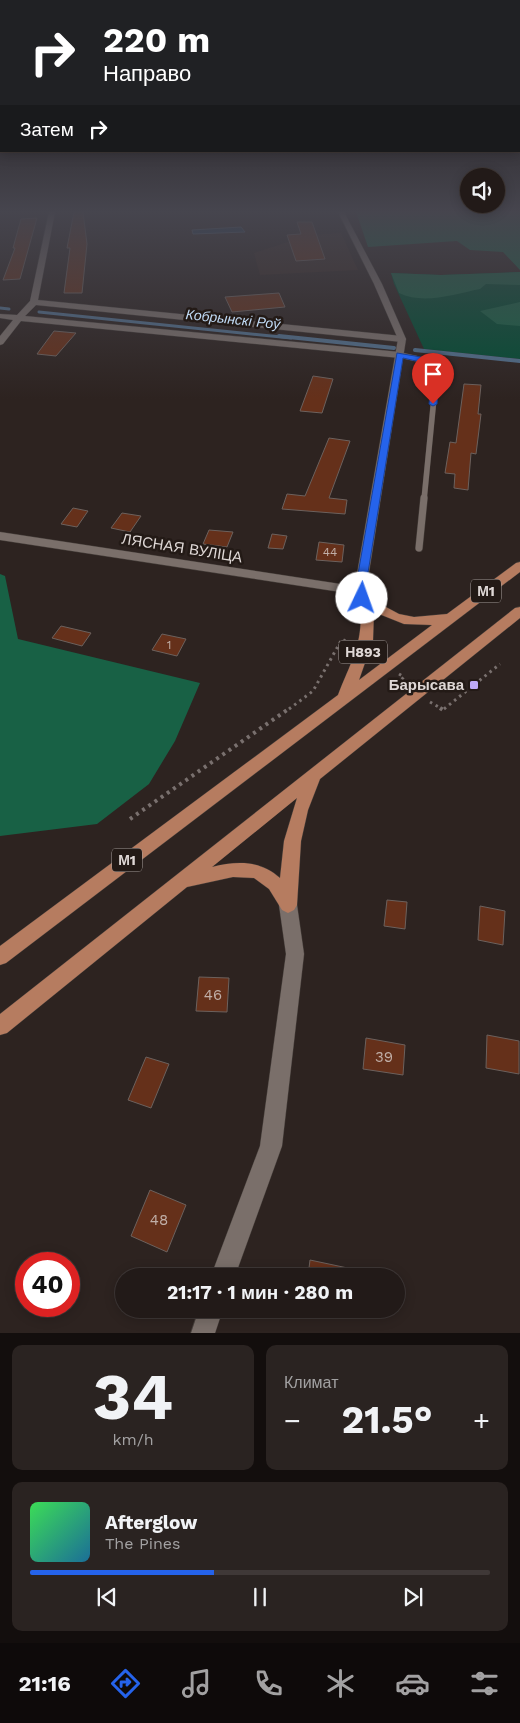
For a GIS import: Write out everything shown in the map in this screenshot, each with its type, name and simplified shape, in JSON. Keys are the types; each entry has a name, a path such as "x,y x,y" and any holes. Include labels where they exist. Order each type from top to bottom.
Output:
{"highway":[{"name":"М1","path":"0,957 520,566"},
{"path":"363,597 389,616 411,622 436,622 452,617"},
{"name":"Н893","path":"343,698 355,675 369,636 369,621 363,597"},
{"name":"М1","path":"0,1026 520,611"},
{"path":"288,905 288,874 293,836 306,792 316,775"},
{"path":"183,881 232,870 256,871 274,883 288,905"}],"street":[{"path":"0,342 34,302 40,274"},
{"path":"34,302 402,340 373,274"},
{"path":"0,316 400,355"},
{"name":"Н893","path":"363,597 402,340"},
{"name":"ЛЯСНАЯ ВУЛІЦА","path":"0,536 363,597"},
{"path":"226,1268 271,1146 295,954 288,905"},
{"path":"203,1333 209,1318"}],"lane":[{"path":"400,355 418,359 437,367 419,548"}],"green space":[{"path":"391,274 520,274 520,359 424,349"},
{"path":"391,274 520,274 520,285 486,284 480,289 450,296 418,298 399,293"},
{"path":"520,302 520,326 497,324 480,311"},
{"path":"0,574 5,576 18,639 200,683 175,741 149,784 97,824 0,836"}],"building":[{"path":"5,274 21,274 20,279 3,280"},
{"path":"67,274 84,274 82,293 64,293"},
{"path":"279,293 285,307 232,312 225,297"},
{"path":"54,331 76,333 56,356 37,354"},
{"path":"313,376 333,379 322,413 300,411"},
{"path":"464,384 481,385 478,414 481,414 476,454 471,453 468,490 454,488 455,474 445,473 450,442 456,443"},
{"path":"329,438 350,441 329,498 347,500 345,514 282,509 287,494 305,496"},
{"path":"73,508 88,511 77,527 61,524"},
{"path":"122,513 141,516 130,532 111,528"},
{"path":"209,530 233,532 227,547 203,544"},
{"path":"272,534 287,536 283,549 268,548"},
{"path":"319,542 344,545 342,562 316,560"},
{"path":"61,626 91,633 82,646 52,638"},
{"path":"162,634 186,639 177,656 152,650"},
{"path":"387,900 407,902 405,929 384,926"},
{"path":"480,906 505,911 503,945 478,940"},
{"path":"199,977 229,978 227,1012 196,1011"},
{"path":"487,1035 519,1041 519,1074 486,1068"},
{"path":"366,1038 405,1045 403,1075 363,1069"},
{"path":"146,1057 169,1064 151,1108 128,1100"},
{"path":"150,1190 186,1205 167,1252 131,1236"},
{"path":"310,1260 348,1268 309,1268"}],"waterway":[{"name":"Кобрынскі Роў","path":"0,308 9,309"},
{"name":"Кобрынскі Роў","path":"39,312 291,338"},
{"name":"Кобрынскі Роў","path":"279,336 394,348"},
{"name":"Кобрынскі Роў","path":"415,350 520,361"}],"place":[{"name":"Барысава","path":"474,685"}],"route":[{"path":"362,598 360,591 400,355 418,359 437,367 433,404"}]}
